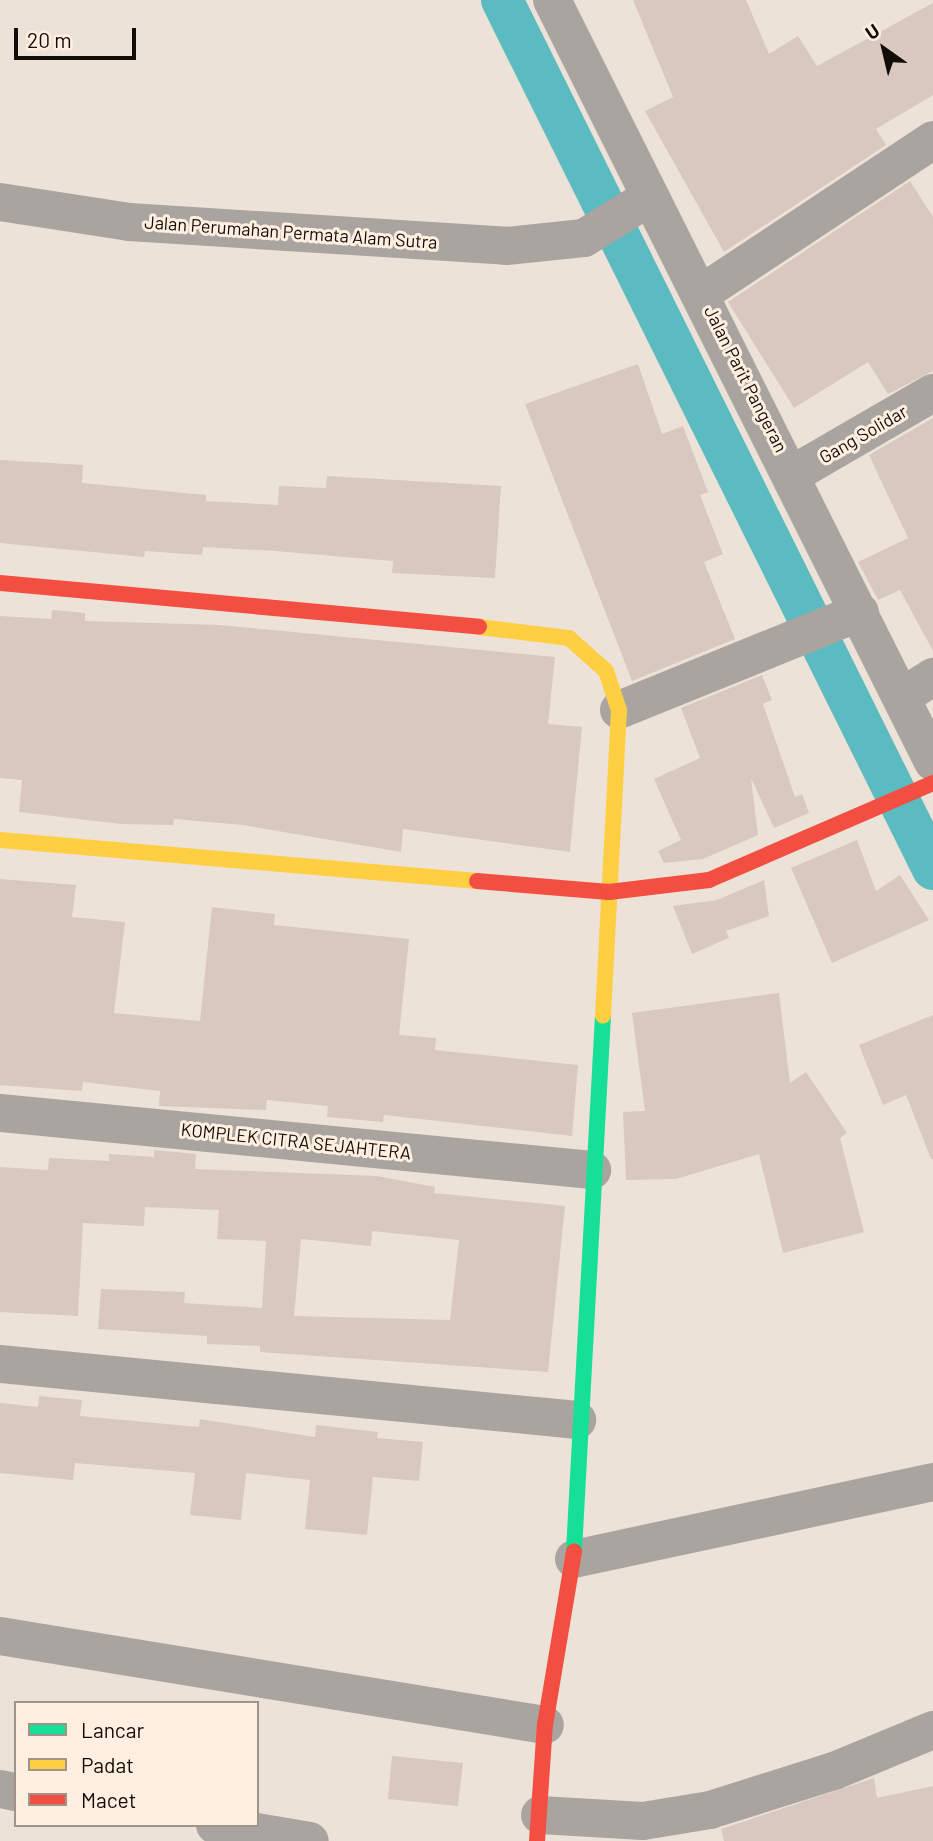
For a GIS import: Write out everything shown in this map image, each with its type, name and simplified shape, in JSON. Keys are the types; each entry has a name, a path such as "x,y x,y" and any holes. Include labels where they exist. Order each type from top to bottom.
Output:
{"street":[{"name":"Jalan Parit Pangeran","path":"552,0 641,204 702,293 793,474 847,616 901,697 933,762"},
{"path":"702,293 933,140"},
{"name":"Jalan Perumahan Permata Alam Sutra","path":"0,202 129,222 506,246 584,239 641,204"},
{"name":"Gang Solidar","path":"793,474 933,393"},
{"path":"0,583 549,634 569,638 606,671 619,710 577,1420 574,1559 545,1725 539,1828 643,1821 710,1810 834,1771 933,1730"},
{"path":"619,710 847,616"},
{"path":"901,697 933,677"},
{"path":"0,840 608,892 709,880 933,783"},
{"name":"KOMPLEK CITRA SEJAHTERA","path":"0,1113 592,1170"},
{"path":"0,1364 577,1420"},
{"path":"574,1559 933,1482"},
{"path":"0,1636 545,1725"},
{"path":"227,1827 310,1841"}],"building":[{"path":"633,0 746,0 769,54 798,36 817,66 933,3 933,95 876,129 886,145 724,252 645,111 673,97"},
{"path":"910,181 933,217 933,371 888,394 868,362 794,408 728,302"},
{"path":"638,364 662,434 683,426 708,492 700,495 723,554 704,562 735,639 632,681 525,404"},
{"path":"933,418 933,651 900,590 878,600 858,562 908,538 869,455"},
{"path":"0,460 83,465 82,483 206,495 206,501 278,505 279,486 326,488 327,476 501,486 495,578 392,573 393,561 275,551 203,547 202,555 145,551 144,557 0,543"},
{"path":"52,610 85,613 85,621 219,625 555,657 548,724 582,727 570,852 403,829 401,852 243,825 174,819 173,825 121,824 19,812 22,780 0,778 0,616 51,619"},
{"path":"762,675 772,700 763,704 795,797 802,794 809,813 774,828 751,778 758,835 703,859 664,863 658,851 681,840 654,779 700,758 681,708"},
{"path":"857,840 876,891 900,875 929,920 832,963 791,868"},
{"path":"0,879 76,885 72,917 125,922 114,1013 200,1021 212,907 275,914 274,925 409,939 399,1035 436,1038 435,1050 578,1065 572,1136 384,1115 383,1122 327,1117 328,1106 267,1100 266,1110 159,1106 160,1091 83,1082 82,1091 0,1085"},
{"path":"764,880 769,916 726,931 729,938 692,954 673,906 717,900"},
{"path":"779,993 790,1083 806,1072 847,1133 840,1138 864,1232 783,1253 759,1154 676,1179 626,1180 623,1112 645,1111 632,1013"},
{"path":"933,1015 931,1159 906,1095 883,1105 859,1045"},
{"path":"154,1150 196,1154 195,1169 377,1176 435,1187 434,1193 565,1206 548,1372 260,1352 260,1346 207,1344 207,1336 98,1329 101,1289 185,1292 184,1303 262,1308 266,1241 217,1239 219,1210 145,1207 144,1226 83,1223 78,1316 0,1312 0,1167 48,1170 49,1158 109,1161 109,1154 154,1157","holes":["372,1231 459,1240 450,1320 294,1316 301,1239 371,1246"]},
{"path":"39,1396 82,1400 80,1416 199,1427 200,1419 315,1437 316,1425 378,1432 377,1438 423,1442 419,1481 373,1477 367,1535 305,1529 310,1480 246,1473 241,1520 190,1515 195,1473 75,1463 73,1480 0,1473 0,1403 38,1407"},
{"path":"392,1756 463,1763 458,1806 388,1799"},
{"path":"874,1778 877,1798 933,1786 933,1841 724,1841 721,1829"}],"waterway":[{"path":"502,0 933,869"}],"traffic: fast":[{"path":"574,1551 603,1016"}],"traffic: slow":[{"path":"479,627 569,638 606,671 619,710 603,1016"},
{"path":"0,840 477,881"}],"traffic: jam":[{"path":"0,583 479,627"},
{"path":"477,881 609,892 709,880 933,783"},
{"path":"537,1841 545,1725 574,1551"}]}
